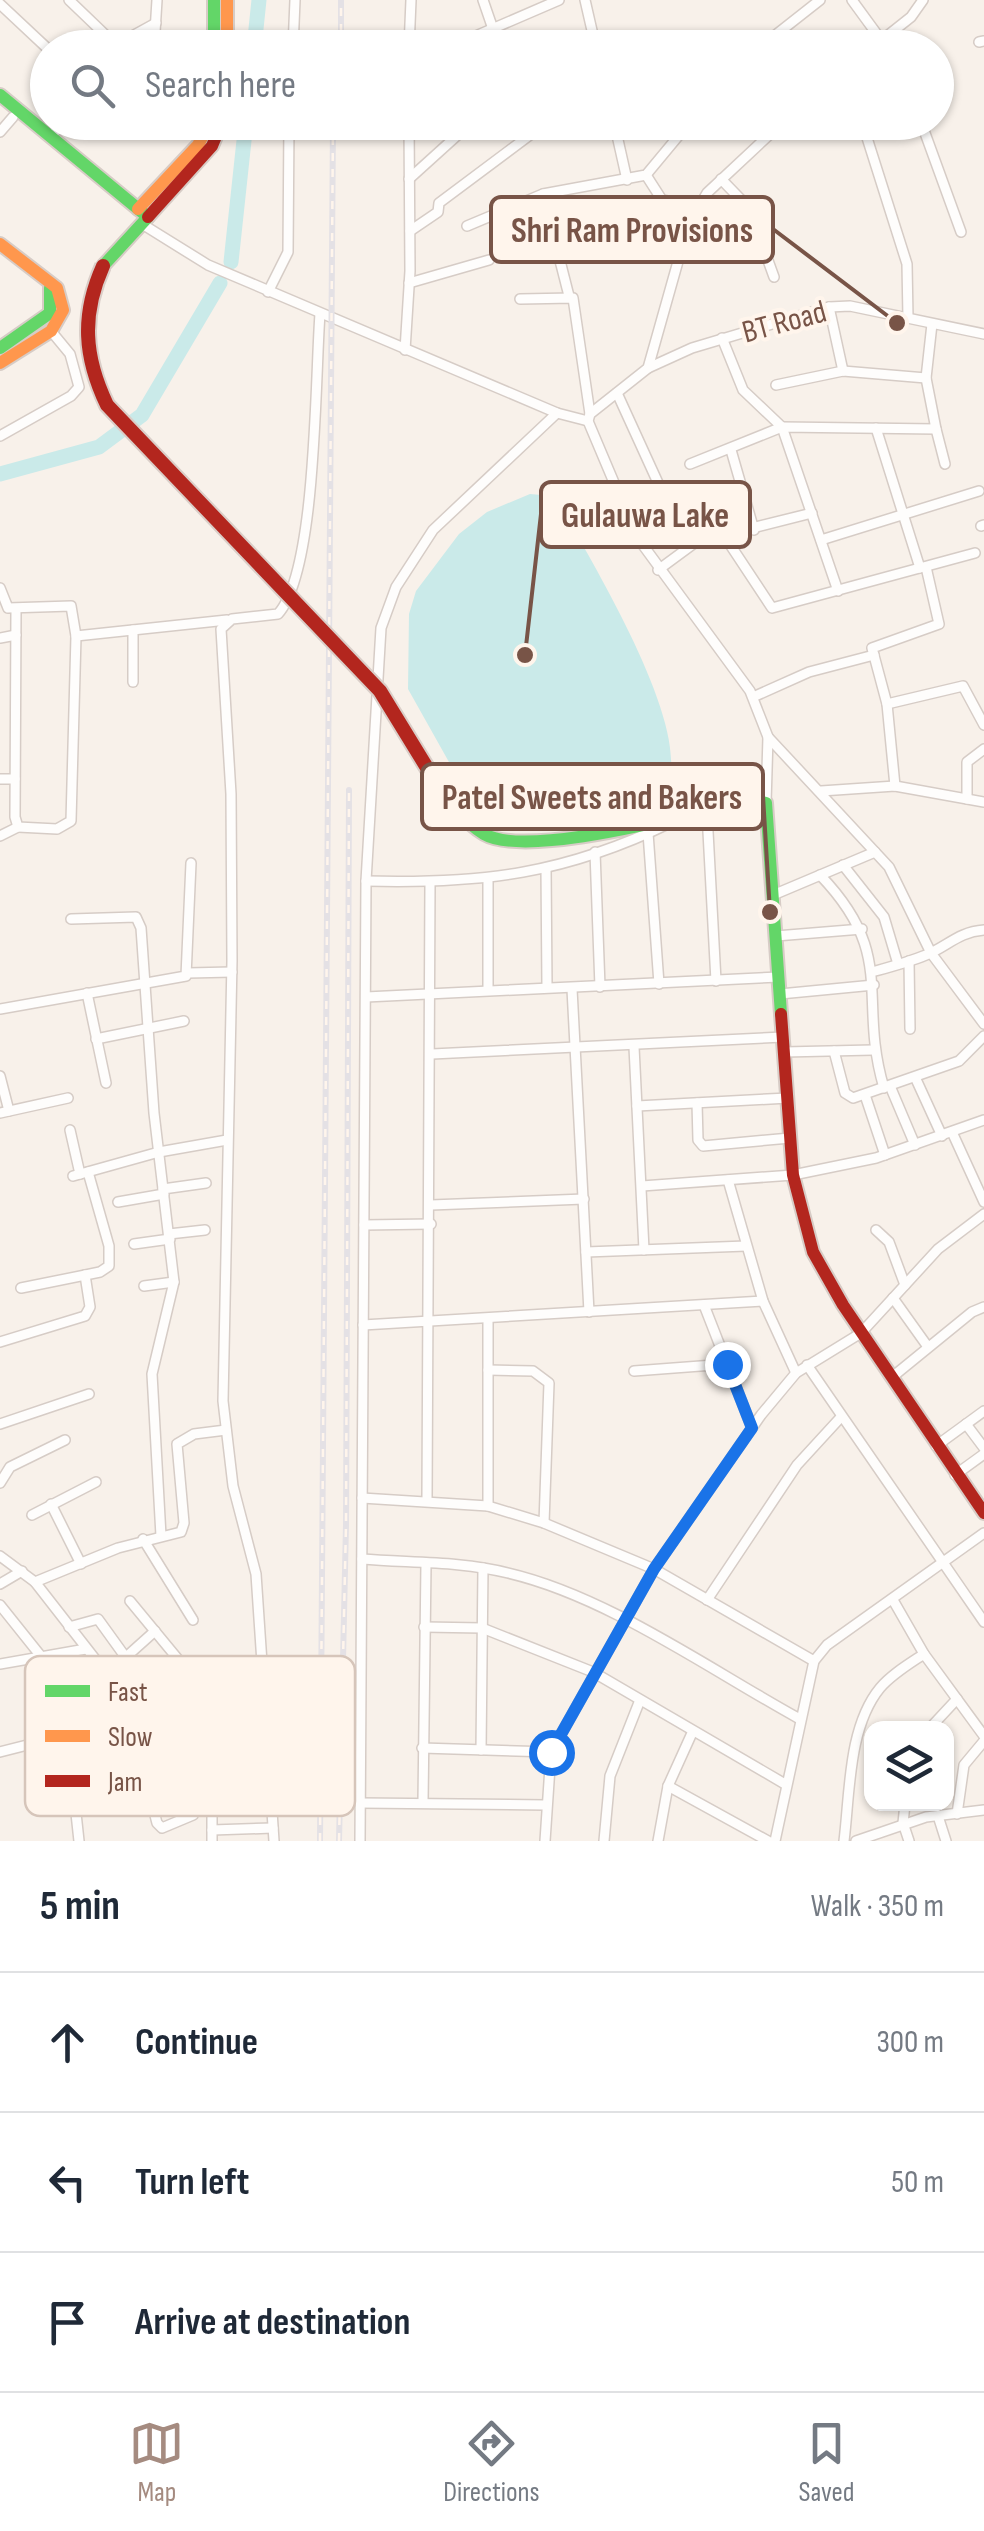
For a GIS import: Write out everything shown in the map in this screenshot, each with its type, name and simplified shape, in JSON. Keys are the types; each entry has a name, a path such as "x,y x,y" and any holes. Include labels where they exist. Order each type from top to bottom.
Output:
{"main road":[{"path":"214,0 214,30"},
{"path":"226,30 227,0"},
{"path":"0,95 29,125"},
{"path":"0,106 29,125"},
{"path":"47,140 140,216"},
{"path":"55,140 140,216"},
{"path":"201,140 103,266 86,311 88,365 107,405 380,691 459,814 487,836 533,845 706,813 755,800 766,803 793,1175 812,1252 891,1378 984,1512"},
{"path":"140,216 214,140"},
{"path":"0,244 49,281 61,297 63,310 51,331 0,363"},
{"path":"4,341 50,313 53,301 49,281"}],"street":[{"path":"70,0 101,30"},
{"path":"155,30 157,0"},
{"path":"294,30 295,0"},
{"path":"409,30 411,0"},
{"path":"483,0 493,28"},
{"path":"488,30 557,0"},
{"path":"586,0 592,30"},
{"path":"781,30 820,0"},
{"path":"852,0 875,30"},
{"path":"898,30 923,0"},
{"path":"0,4 30,32"},
{"path":"144,30 156,23"},
{"path":"0,132 13,117"},
{"path":"268,292 288,252 289,140"},
{"path":"404,350 409,284 409,140"},
{"path":"410,179 452,140"},
{"path":"410,231 524,140"},
{"path":"618,140 628,180"},
{"path":"467,226 543,194 646,174 675,140"},
{"path":"648,368 688,226 721,180 764,140"},
{"path":"868,140 908,264 908,318"},
{"path":"928,140 960,232"},
{"path":"646,174 662,200 699,207"},
{"path":"721,180 749,208 774,278"},
{"path":"543,194 568,296 578,315 589,418 637,537 753,697 768,737 766,803"},
{"path":"140,216 208,265 268,292 557,414 589,418"},
{"path":"409,284 489,260"},
{"path":"520,298 568,296"},
{"name":"BT Road","path":"589,418 648,368 722,338 829,307 850,306 984,334"},
{"path":"829,307 842,371"},
{"path":"76,636 278,614 299,564 308,499 320,314"},
{"path":"932,324 926,378 945,464"},
{"path":"0,436 71,396 79,387 70,354 51,331"},
{"path":"722,338 742,390 782,428 838,592"},
{"path":"776,385 842,371 926,378"},
{"path":"617,392 664,496"},
{"path":"360,1841 366,881 381,628 396,587 433,530 557,414"},
{"path":"690,464 782,428 936,429"},
{"path":"876,428 942,620 936,627 874,644 887,704 895,786"},
{"path":"730,450 754,530"},
{"path":"820,540 979,490"},
{"path":"658,570 696,542 812,513"},
{"path":"724,537 770,608 974,553"},
{"path":"0,588 4,606 68,605 74,610 76,636 72,821 57,829 18,827 0,836"},
{"path":"16,608 18,827"},
{"path":"227,620 221,629 231,794 232,972 222,1350 233,1486 256,1574 262,1656"},
{"path":"133,630 133,682"},
{"path":"0,638 16,635"},
{"path":"753,697 810,672 874,655"},
{"path":"887,704 962,686 984,725"},
{"path":"768,737 875,852 902,887 931,954 984,1024"},
{"path":"967,799 968,762 984,749"},
{"path":"0,780 15,780"},
{"path":"820,791 895,786 984,802"},
{"path":"706,813 716,981"},
{"path":"366,881 488,880 546,868 648,833 684,816"},
{"path":"648,833 659,984"},
{"path":"595,852 600,987"},
{"path":"773,895 875,852"},
{"path":"0,1009 183,978 188,972 191,863"},
{"path":"844,865 884,917 903,962 910,1029"},
{"path":"546,868 547,987"},
{"path":"820,875 862,929 874,985 874,1050 915,1145"},
{"path":"488,880 488,990"},
{"path":"427,1499 430,882"},
{"path":"70,920 136,918 146,982 174,1282 152,1374 161,1536"},
{"path":"776,936 862,929"},
{"path":"872,972 931,954 942,942 966,932 984,930"},
{"path":"188,972 232,972"},
{"path":"366,997 779,977"},
{"path":"780,994 874,985"},
{"path":"572,989 589,1312"},
{"path":"87,993 106,1083"},
{"path":"96,1039 184,1021"},
{"path":"834,1051 845,1094 864,1095 959,1061 984,1036"},
{"path":"432,1054 783,1044 834,1051 874,1050"},
{"path":"634,1047 644,1250"},
{"path":"0,1076 5,1112 68,1098"},
{"path":"915,1077 984,1202"},
{"path":"864,1095 885,1155"},
{"path":"637,1106 788,1098"},
{"path":"698,1103 698,1140 703,1146 790,1138"},
{"path":"642,1186 793,1175 885,1155 984,1120"},
{"path":"21,1288 105,1270 110,1259 80,1174 70,1130"},
{"path":"80,1174 159,1152 227,1140"},
{"path":"728,1180 763,1302 796,1373"},
{"path":"118,1202 206,1184"},
{"path":"431,1205 584,1199"},
{"path":"545,1841 551,1752 654,1569 752,1428 796,1373 861,1332 954,1234 984,1214"},
{"path":"364,1224 431,1224"},
{"path":"134,1244 205,1230"},
{"path":"876,1230 889,1242 905,1286"},
{"path":"586,1252 746,1246"},
{"path":"0,1342 85,1316 90,1308 85,1275"},
{"path":"144,1286 174,1282"},
{"path":"893,1298 928,1347"},
{"path":"363,1325 763,1302"},
{"path":"704,1305 752,1428"},
{"path":"891,1378 984,1308"},
{"path":"488,1319 488,1506"},
{"path":"634,1370 727,1364"},
{"path":"808,1365 984,1622"},
{"path":"488,1370 533,1371 549,1383 544,1523"},
{"path":"0,1424 89,1394"},
{"path":"936,1446 984,1411"},
{"path":"707,1600 788,1478 841,1416"},
{"path":"955,1474 984,1451 966,1424"},
{"path":"35,1582 143,1540 183,1529 177,1444 194,1434 226,1430"},
{"path":"0,1483 10,1466 65,1440"},
{"path":"32,1515 96,1482"},
{"path":"362,1498 427,1499 488,1506 544,1523 654,1569 814,1661"},
{"path":"52,1504 80,1564"},
{"path":"668,1786 771,1841 814,1661 828,1645 984,1534"},
{"path":"143,1540 193,1620"},
{"path":"0,1556 35,1582 92,1656"},
{"path":"362,1558 483,1568 538,1581 625,1621 798,1718"},
{"path":"422,1802 426,1564"},
{"path":"481,1750 483,1568"},
{"path":"0,1584 22,1570"},
{"path":"130,1600 175,1656"},
{"path":"894,1600 924,1654 984,1738 964,1766 958,1814"},
{"path":"0,1605 40,1655"},
{"path":"69,1627 98,1619 125,1656"},
{"path":"424,1626 482,1628 593,1672 784,1784"},
{"path":"127,1656 155,1631"},
{"path":"36,1656 86,1649"},
{"path":"844,1841 853,1768 870,1704 892,1676 924,1654"},
{"path":"0,1664 25,1658"},
{"path":"604,1841 610,1776 640,1700"},
{"path":"937,1721 957,1700"},
{"path":"658,1841 668,1786 692,1733"},
{"path":"0,1752 25,1746"},
{"path":"422,1748 551,1752"},
{"path":"360,1803 545,1804"},
{"path":"856,1841 903,1823 984,1810"},
{"path":"904,1811 903,1823 909,1841"},
{"path":"76,1816 79,1841"},
{"path":"154,1816 162,1828 191,1816"},
{"path":"273,1816 274,1841"},
{"path":"938,1816 946,1841"},
{"path":"212,1835 274,1828"}],"water":[{"path":"530,494 552,496 561,507 616,607 657,696 668,737 671,770 660,793 545,824 519,825 491,811 463,787 408,689 409,614 416,591 459,534 487,512"}],"waterway":[{"path":"256,30 259,0"},
{"path":"231,262 244,140"},
{"path":"0,474 99,447 142,415 220,283"}],"railway":[{"path":"341,0 341,30"},
{"path":"321,1656 333,140"},
{"path":"343,1656 349,790"},
{"path":"320,1816 320,1841"},
{"path":"339,1841 340,1816"}],"traffic: fast":[{"path":"214,0 214,30"},
{"path":"0,95 30,120"},
{"path":"55,140 148,217 103,266"},
{"path":"0,348 50,313 50,288"},
{"path":"429,771 467,821 484,834 506,840 574,838 755,800 766,803 781,1014"}],"traffic: slow":[{"path":"227,0 227,30"},
{"path":"138,209 201,140"},
{"path":"0,244 57,288 63,310 51,331 0,363"}],"traffic: jam":[{"path":"148,217 214,140"},
{"path":"103,266 91,302 88,336 94,370 107,405 380,691 429,771"},
{"path":"781,1014 793,1175 813,1252 843,1305 984,1513"}],"place":[{"name":"Shri Ram Provisions","path":"897,323"},
{"name":"Gulauwa Lake","path":"525,655"},
{"name":"Patel Sweets and Bakers","path":"770,912"}],"route":[{"path":"551,1752 654,1569 752,1428 727,1364"}]}
